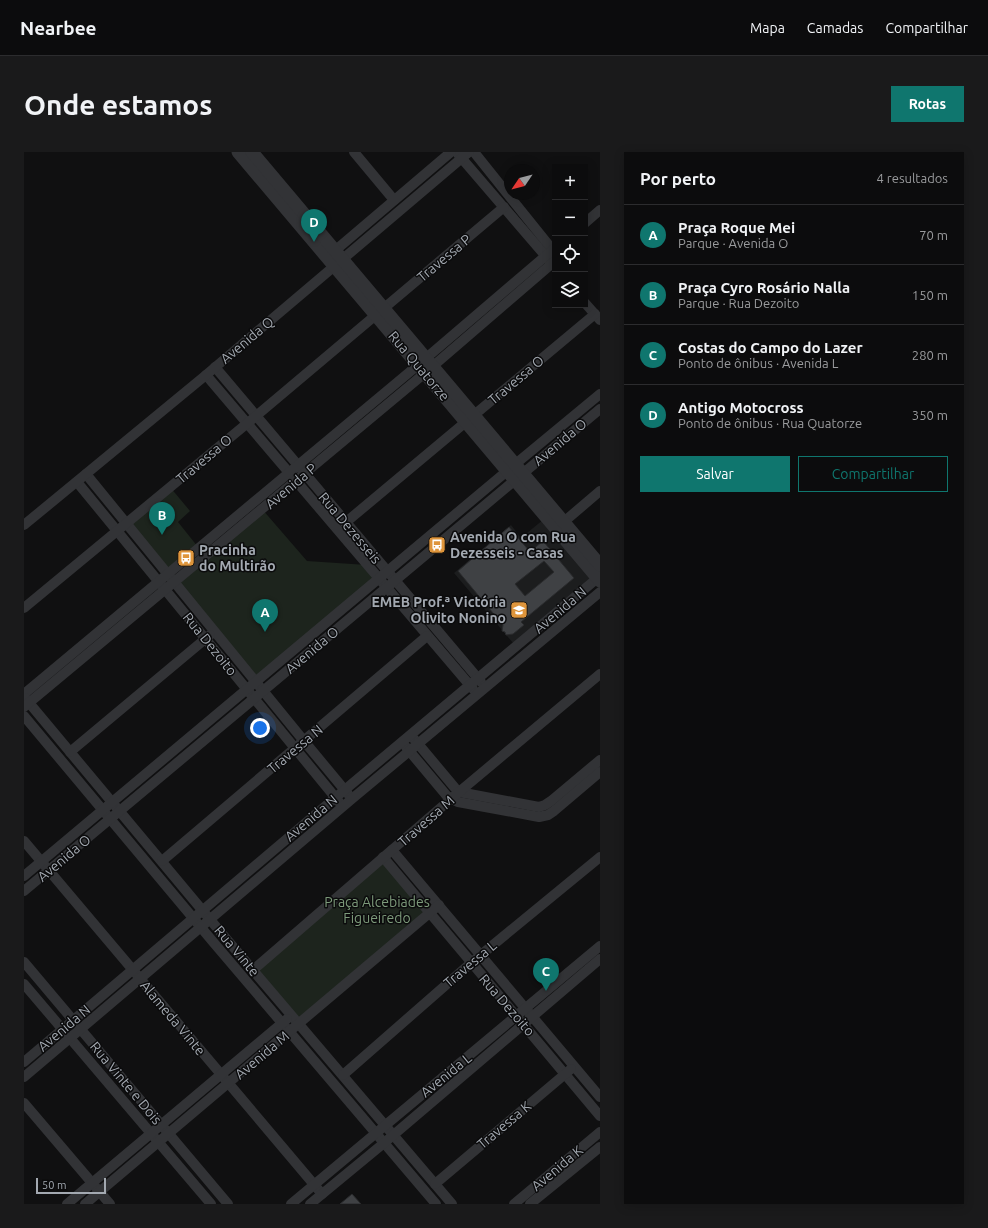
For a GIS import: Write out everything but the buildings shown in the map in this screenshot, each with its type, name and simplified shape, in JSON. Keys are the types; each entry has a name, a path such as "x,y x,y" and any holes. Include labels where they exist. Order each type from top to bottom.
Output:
{"street":[{"path":"354,152 394,200"},
{"name":"Avenida Q","path":"24,525 206,375 335,258 394,200 451,152"},
{"path":"474,152 552,252"},
{"name":"Rua Quatorze","path":"246,153 560,525 599,579"},
{"path":"463,154 504,207 552,252"},
{"name":"Avenida Q","path":"335,258 463,154"},
{"name":"Travessa P","path":"380,312 504,207"},
{"path":"588,220 600,210"},
{"name":"Avenida P","path":"26,703 166,590 296,481 552,252"},
{"name":"Avenida P","path":"24,694 167,573 297,466 552,266"},
{"path":"588,306 597,317"},
{"name":"Travessa O","path":"24,608 380,312"},
{"name":"Travessa O","path":"345,522 597,317"},
{"name":"Rua Dezesseis","path":"215,367 485,687"},
{"name":"Rua Dezesseis","path":"206,375 477,694"},
{"name":"Avenida O","path":"24,891 386,587 600,394"},
{"name":"Avenida O","path":"24,876 387,572 515,472 600,409"},
{"name":"Rua Dezoito","path":"86,474 214,632 353,798"},
{"name":"Rua Dezoito","path":"77,482 343,807"},
{"path":"560,525 600,491"},
{"name":"Rua Quatorze","path":"560,525 600,565"},
{"path":"217,532 225,540"},
{"name":"Avenida N","path":"24,1062 335,798 599,579"},
{"name":"Avenida N","path":"24,1077 418,743 600,592"},
{"path":"115,617 122,626"},
{"path":"70,752 214,632"},
{"name":"Travessa N","path":"162,862 428,636"},
{"name":"Travessa M","path":"253,970 383,857 600,674"},
{"name":"Rua Vinte","path":"26,703 120,810 203,911 452,1204"},
{"name":"Rua Vinte","path":"24,716 201,928 436,1204"},
{"path":"411,735 460,792 539,807 546,810"},
{"path":"402,742 451,800 539,817 600,760"},
{"path":"546,810 600,772"},
{"name":"Alameda Vinte","path":"24,841 322,1194"},
{"name":"Rua Dezoito","path":"392,850 528,1013 570,1070 600,1116"},
{"name":"Rua Dezoito","path":"383,857 520,1020 570,1070 600,1097"},
{"name":"Travessa L","path":"343,1075 480,955 600,857"},
{"name":"Avenida M","path":"85,1204 439,905"},
{"name":"Avenida L","path":"310,1204 393,1135 600,946"},
{"name":"Avenida L","path":"528,1013 600,959"},
{"name":"Rua Vinte e Dois","path":"24,962 228,1204"},
{"name":"Rua Vinte e Dois","path":"24,984 210,1204"},
{"name":"Avenida M","path":"67,1204 291,1015"},
{"name":"Avenida L","path":"291,1204 385,1125 520,1020"},
{"name":"Travessa K","path":"435,1184 570,1070"},
{"path":"24,1102 110,1204"},
{"name":"Avenida K","path":"514,1204 600,1132"},
{"name":"Avenida K","path":"530,1204 600,1147"}],"shaded area":[{"name":"EMEB Prof.ª Victória Olivito Nonino","path":"544,519 592,578 513,643 454,573 511,525 521,538"}],"green space":[{"path":"170,487 190,511 178,522 198,547 167,574 126,523"},
{"path":"262,509 307,561 367,565 379,579 256,682 174,583"},
{"name":"Praça Alcebiades Figueiredo","path":"383,858 429,913 298,1023 253,969"}],"place":[{"name":"Antigo Motocross","path":"314,242"},
{"name":"Praça Cyro Rosário Nalla","path":"162,535"},
{"name":"Avenida O com Rua Dezesseis - Casas","path":"437,545"},
{"name":"Pracinha do Multirão","path":"186,558"},
{"name":"EMEB Prof.ª Victória Olivito Nonino","path":"519,610"},
{"name":"Praça Roque Mei","path":"265,632"},
{"name":"Costas do Campo do Lazer","path":"546,991"}]}
